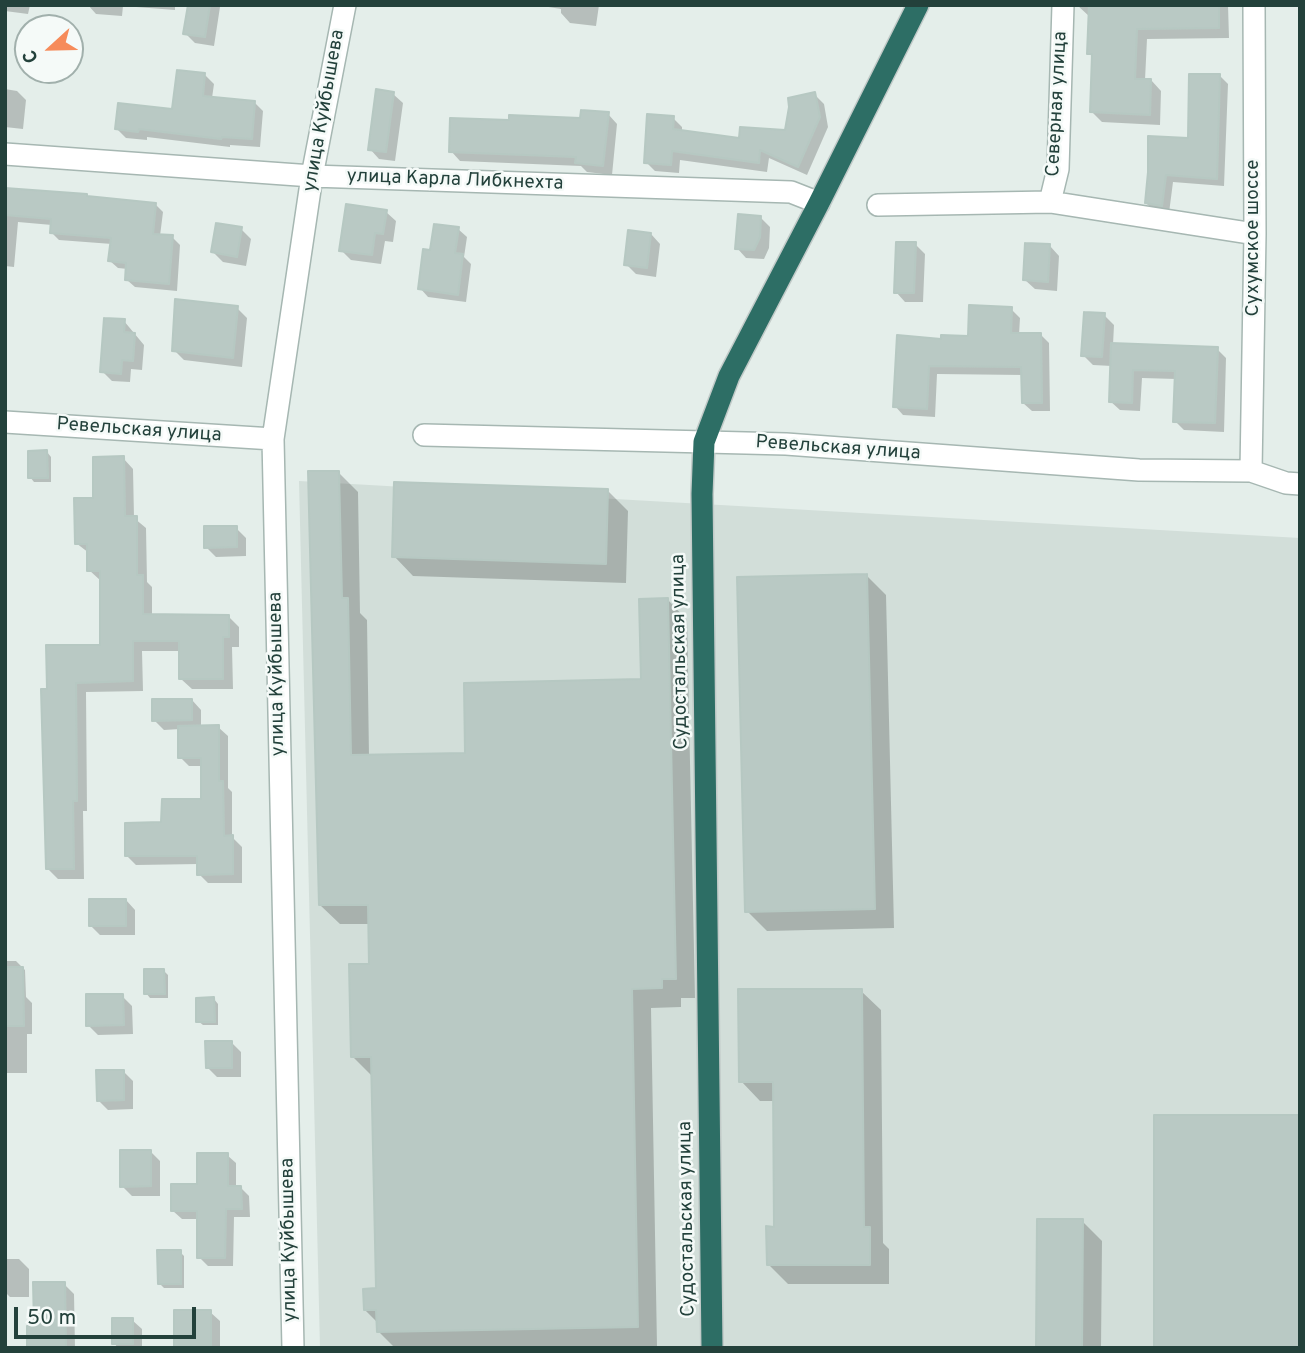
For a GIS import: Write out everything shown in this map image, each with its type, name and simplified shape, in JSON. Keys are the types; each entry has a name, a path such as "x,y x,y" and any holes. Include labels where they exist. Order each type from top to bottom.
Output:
{"highway":[{"name":"Судостальская улица","path":"712,1348 702,494 704,442 729,376 918,5"}],"street":[{"name":"улица Куйбышева","path":"293,1348 273,439 312,176 345,5"},
{"name":"Северная улица","path":"1050,202 1058,169 1063,5"},
{"name":"Сухумское шоссе","path":"1251,471 1255,234 1254,5"},
{"name":"улица Карла Либкнехта","path":"5,155 312,176 791,192 819,203"},
{"path":"878,205 1050,202 1255,234"},
{"name":"Ревельская улица","path":"5,422 273,439"},
{"name":"Ревельская улица","path":"424,435 786,444 1139,470 1251,471 1286,483 1300,484"}],"shaded area":[{"path":"299,481 1300,538 1300,1348 320,1348"}],"building":[{"path":"188,5 210,5 205,37 183,34"},
{"path":"1089,5 1219,5 1219,28 1137,29 1135,79 1151,79 1150,115 1090,112 1092,54 1087,54"},
{"path":"177,70 205,73 203,96 255,101 252,139 221,139 139,129 138,132 115,129 118,103 172,109"},
{"path":"1189,74 1220,74 1217,179 1166,175 1162,206 1145,203 1148,136 1188,138"},
{"path":"376,89 394,92 386,152 368,150"},
{"path":"815,92 820,117 798,167 760,150 759,163 672,151 671,165 644,163 647,114 674,116 673,129 739,138 740,127 785,130 788,98"},
{"path":"581,110 609,112 603,166 575,163 576,157 449,152 450,118 509,120 509,115 580,118"},
{"path":"5,188 87,194 156,203 153,234 173,235 169,284 125,280 126,263 108,261 111,238 50,233 51,219 5,215"},
{"path":"346,204 387,210 383,234 375,233 372,255 339,251"},
{"path":"738,214 761,216 760,237 754,250 735,249"},
{"path":"216,223 242,227 237,257 211,252"},
{"path":"434,224 459,227 455,253 463,254 458,295 418,289 423,249 430,250"},
{"path":"628,230 651,233 647,268 624,265"},
{"path":"896,242 916,242 914,293 894,293"},
{"path":"1025,243 1050,244 1048,282 1023,280"},
{"path":"175,299 238,306 233,358 172,351"},
{"path":"969,305 1012,307 1011,333 1041,333 1042,403 1022,403 1021,367 929,366 927,409 893,407 897,335 941,339 941,335 968,336"},
{"path":"1084,312 1105,313 1102,357 1081,356"},
{"path":"104,318 125,319 124,332 135,333 133,361 122,360 121,374 100,372"},
{"path":"1111,343 1218,347 1215,423 1173,422 1175,371 1133,370 1132,403 1109,402"},
{"path":"47,450 48,478 28,478 28,451"},
{"path":"124,456 125,516 137,516 137,575 143,575 143,614 229,615 229,637 223,637 223,679 179,679 179,641 133,641 133,681 76,683 77,801 73,801 74,869 46,869 41,689 47,689 46,645 100,645 100,571 87,571 87,544 75,544 74,498 93,498 93,457"},
{"path":"308,471 339,471 342,598 348,598 351,755 465,753 464,683 641,679 639,599 668,598 676,979 662,979 662,988 632,989 638,1327 377,1332 376,1310 364,1310 363,1289 376,1288 371,1057 351,1057 349,964 369,964 368,905 319,905"},
{"path":"394,482 608,489 606,564 392,557"},
{"path":"204,526 237,526 237,547 204,548"},
{"path":"867,574 875,909 745,912 737,577"},
{"path":"152,699 192,699 192,720 152,721"},
{"path":"219,725 219,781 223,781 224,836 233,835 233,874 197,875 197,856 125,856 125,823 161,822 162,799 201,799 201,758 178,758 178,726"},
{"path":"89,899 126,899 126,926 89,926"},
{"path":"5,967 23,967 24,1026 5,1026"},
{"path":"144,969 164,969 165,994 144,994"},
{"path":"738,989 862,989 864,1227 870,1227 870,1265 767,1265 766,1226 774,1227 773,1082 739,1082"},
{"path":"86,994 123,994 124,1025 86,1026"},
{"path":"214,997 215,1022 196,1022 196,998"},
{"path":"205,1041 232,1041 232,1068 206,1068"},
{"path":"96,1070 124,1070 124,1100 97,1101"},
{"path":"1154,1115 1300,1115 1300,1348 1154,1348"},
{"path":"120,1150 151,1150 151,1186 120,1187"},
{"path":"197,1153 228,1153 228,1186 241,1186 242,1209 226,1209 225,1258 197,1258 197,1211 171,1211 171,1184 197,1184"},
{"path":"1037,1219 1083,1219 1082,1348 1036,1348"},
{"path":"157,1250 181,1250 181,1284 158,1284"},
{"path":"33,1282 65,1282 66,1348 27,1348 27,1326 34,1326"},
{"path":"174,1310 211,1310 211,1348 174,1348"},
{"path":"112,1318 133,1318 133,1344 112,1344"}]}
